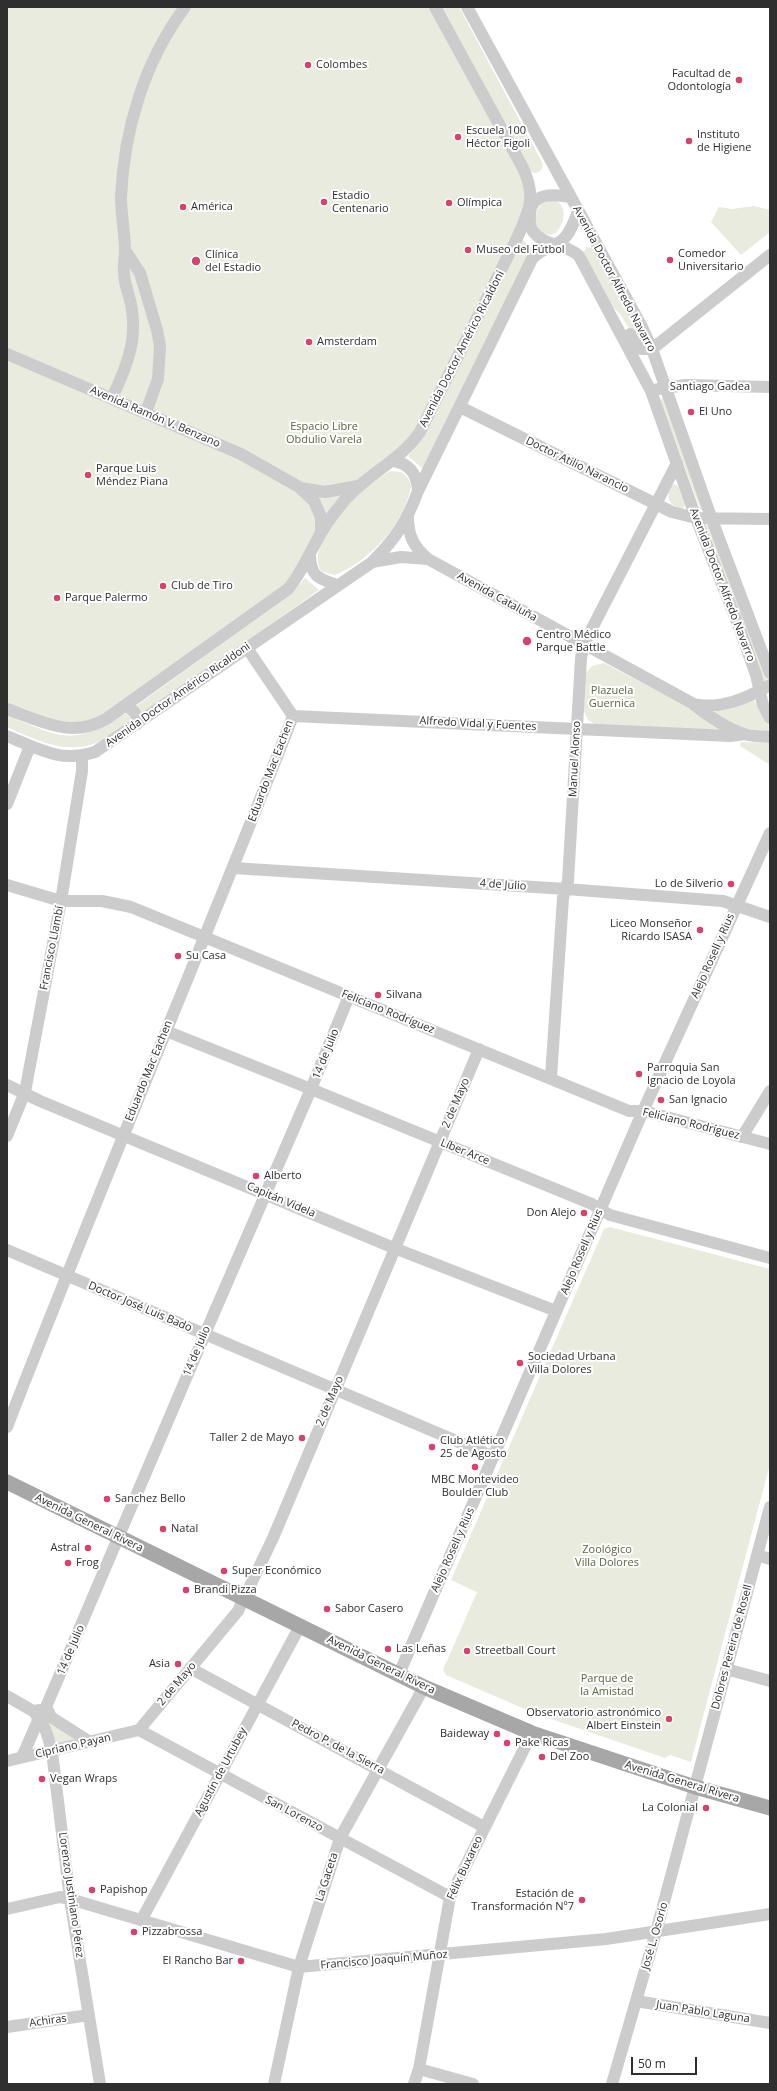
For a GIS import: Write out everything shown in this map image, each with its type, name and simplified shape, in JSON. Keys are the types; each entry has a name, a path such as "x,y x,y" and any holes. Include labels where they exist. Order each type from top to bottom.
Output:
{"main road":[{"name":"Avenida General Rivera","path":"7,1482 424,1687 532,1732 695,1787 770,1808"}],"street":[{"path":"112,398 129,359 133,337 132,311 124,273 125,250 121,198 123,169 128,135 138,99 152,62 165,38 185,7"},
{"name":"Avenida Doctor Américo Ricaldoni","path":"7,709 52,726 82,729 94,726 124,706 279,597 296,581 333,514 358,486 407,450 426,421 530,209 531,192 529,181 435,7"},
{"path":"467,7 570,197"},
{"name":"Avenida Doctor Alfredo Navarro","path":"770,673 710,517 666,386 652,349 639,321 570,197 546,194 538,198 530,209 532,230 539,238 570,250 579,256 652,391 696,518 765,688 763,705 770,718"},
{"name":"Avenida Doctor Américo Ricaldoni","path":"7,736 50,754 66,757 82,756 95,752 108,745 337,584 371,563 400,531 408,517 418,490 532,259 539,252 555,245 567,236 578,212"},
{"path":"125,250 140,273 157,330 160,346 158,379 146,412"},
{"path":"606,306 620,315 638,347 647,350 652,349 770,255"},
{"name":"Avenida Ramón V. Benzano","path":"7,354 228,448 299,487 314,501 320,511 321,534"},
{"name":"Santiago Gadea","path":"652,391 666,386 770,387"},
{"name":"Doctor Atilio Narancio","path":"460,407 682,516 696,518 770,519"},
{"path":"394,461 401,462 412,470 416,476 418,490"},
{"name":"Manuel Alonso","path":"551,1077 563,898 568,881 581,658 584,644 677,463"},
{"name":"Avenida Ramón V. Benzano","path":"299,487 325,492 358,486"},
{"name":"Avenida Cataluña","path":"408,517 409,534 413,542 428,559 692,703 702,712 744,734 770,737"},
{"path":"310,555 310,565 316,575 323,580 337,584"},
{"name":"Avenida Cataluña","path":"371,563 401,557 428,559"},
{"path":"247,648 293,716"},
{"name":"Avenida Cataluña","path":"692,703 705,706 719,705 741,699 765,688"},
{"path":"124,706 135,713 137,724"},
{"name":"Alfredo Vidal y Fuentes","path":"293,716 730,736 744,734"},
{"name":"Eduardo Mac Eachen","path":"7,1427 66,1275 233,868 293,716"},
{"path":"7,804 30,746"},
{"name":"Francisco Llambí","path":"7,1136 25,1092 61,901 82,771 82,756"},
{"name":"Alejo Rosell y Rius","path":"399,1674 494,1458 600,1209 736,905 770,833"},
{"name":"4 de Julio","path":"233,868 566,889 723,901 770,917"},
{"name":"Feliciano Rodríguez","path":"7,885 61,901 102,901 131,907 551,1077 629,1111 643,1112 770,1144"},
{"name":"14 de Julio","path":"22,1757 37,1723 39,1711 119,1538 204,1334 312,1089 349,996"},
{"name":"Líber Arce","path":"166,1031 440,1142 600,1209 610,1215 770,1258"},
{"name":"2 de Mayo","path":"139,1730 238,1611 245,1598 273,1538 334,1389 479,1049"},
{"name":"Capitán Videla","path":"7,1085 25,1092 40,1101 394,1248 556,1311"},
{"path":"742,1137 770,1091"},
{"name":"Doctor José Luis Bado","path":"7,1250 494,1458"},
{"name":"Dolores Pereira de Rosell","path":"695,1787 770,1507"},
{"path":"757,1556 770,1559"},
{"name":"Agustín de Urtubey","path":"142,1919 300,1626"},
{"name":"Pedro P. de la Sierra","path":"190,1668 484,1826"},
{"path":"726,1669 770,1681"},
{"name":"La Gaceta","path":"274,2084 299,1967 340,1838 424,1687"},
{"path":"7,1696 39,1711 90,1742"},
{"name":"Lorenzo Justiniano Pérez","path":"39,1711 48,1734 52,1752 70,1899 100,2084"},
{"name":"Cipriano Payan","path":"7,1761 52,1752 139,1730"},
{"name":"San Lorenzo","path":"139,1730 450,1897"},
{"name":"Félix Buxareo","path":"414,2084 419,2069 450,1897 532,1732"},
{"name":"José L. Osorio","path":"612,2084 656,1932 695,1787"},
{"name":"Francisco Joaquín Muñoz","path":"7,1909 60,1897 142,1919 299,1967 440,1955 656,1932 770,1914"},
{"name":"Juan Pablo Laguna","path":"636,2001 770,2023"},
{"name":"Achiras","path":"7,2027 89,2015"},
{"path":"419,2069 473,2084"}],"green space":[{"name":"Espacio Libre Obdulio Varela","path":"7,7 435,7 523,168 531,199 426,421 358,486 300,574 82,729 7,709"},
{"path":"441,7 459,7 543,164 542,169 539,172 531,172"},
{"path":"555,200 562,207 564,215 563,220 556,233 546,235 542,233 535,225 537,211 542,203"},
{"path":"754,206 770,210 770,232 741,255 711,222 719,207 732,209"},
{"path":"522,239 532,249 527,256 423,469 408,456 424,437 431,424"},
{"path":"587,247 593,248 644,342 638,342 620,314 611,305 583,253"},
{"path":"663,397 702,508 701,511 660,400"},
{"path":"390,471 404,474 411,486 402,514 394,527 373,550 348,569 335,575 323,572 318,564 319,553 330,529 338,517 356,497 369,485"},
{"path":"675,484 678,486 685,505 682,510 671,503 669,497 672,485"},
{"path":"705,526 709,526 768,678 764,682"},
{"path":"305,578 319,590 142,715 136,706 291,594"},
{"name":"Plazuela Guernica","path":"604,663 722,725 722,730 596,725 588,720 583,709 585,674 592,666"},
{"path":"754,700 769,726 768,731 746,728 714,713 716,711"},
{"path":"123,714 129,714 131,720 109,736 93,744 81,747 56,746 32,738 7,727 7,715 53,733 66,736 78,735 91,732 106,725"},
{"path":"741,742 770,743 770,765 740,746"},
{"name":"Zoológico Villa Dolores","path":"610,1227 770,1269 770,1464 691,1762 670,1755 665,1758 534,1713 446,1675 443,1670 477,1592 451,1580 604,1229"},
{"path":"43,1711 75,1738 59,1743 53,1739"}],"place":[{"name":"Colombes","path":"308,65"},
{"name":"Facultad de Odontología","path":"739,80"},
{"name":"Escuela 100 Héctor Figoli","path":"458,137"},
{"name":"Instituto de Higiene","path":"689,141"},
{"name":"Estadio Centenario","path":"324,202"},
{"name":"Olímpica","path":"449,203"},
{"name":"América","path":"183,207"},
{"name":"Museo del Fútbol","path":"468,250"},
{"name":"Comedor Universitario","path":"670,260"},
{"name":"Clínica del Estadio","path":"196,261"},
{"name":"Amsterdam","path":"309,342"},
{"name":"El Uno","path":"691,412"},
{"name":"Parque Luis Méndez Piana","path":"88,475"},
{"name":"Club de Tiro","path":"163,586"},
{"name":"Parque Palermo","path":"57,598"},
{"name":"Centro Médico Parque Battle","path":"527,641"},
{"name":"Lo de Silverio","path":"731,884"},
{"name":"Liceo Monseñor Ricardo ISASA","path":"700,930"},
{"name":"Su Casa","path":"178,956"},
{"name":"Silvana","path":"378,995"},
{"name":"Parroquia San Ignacio de Loyola","path":"639,1074"},
{"name":"San Ignacio","path":"661,1100"},
{"name":"Alberto","path":"256,1176"},
{"name":"Don Alejo","path":"584,1213"},
{"name":"Sociedad Urbana Villa Dolores","path":"520,1363"},
{"name":"Taller 2 de Mayo","path":"302,1438"},
{"name":"Club Atlético 25 de Agosto","path":"432,1447"},
{"name":"MBC Montevideo Boulder Club","path":"475,1467"},
{"name":"Sanchez Bello","path":"107,1499"},
{"name":"Natal","path":"163,1529"},
{"name":"Astral","path":"88,1548"},
{"name":"Frog","path":"68,1563"},
{"name":"Super Económico","path":"224,1571"},
{"name":"Brandi Pizza","path":"186,1590"},
{"name":"Sabor Casero","path":"327,1609"},
{"name":"Las Leñas","path":"388,1649"},
{"name":"Streetball Court","path":"467,1651"},
{"name":"Asia","path":"178,1664"},
{"name":"Observatorio astronómico Albert Einstein","path":"669,1719"},
{"name":"Baideway","path":"497,1734"},
{"name":"Pake Ricas","path":"507,1743"},
{"name":"Del Zoo","path":"542,1757"},
{"name":"Vegan Wraps","path":"42,1779"},
{"name":"La Colonial","path":"706,1808"},
{"name":"Papishop","path":"92,1890"},
{"name":"Estación de Transformación Nº7","path":"582,1900"},
{"name":"Pizzabrossa","path":"134,1932"},
{"name":"El Rancho Bar","path":"241,1961"}],"park label":[{"name":"Parque de la Amistad","path":"607,1685"}]}
